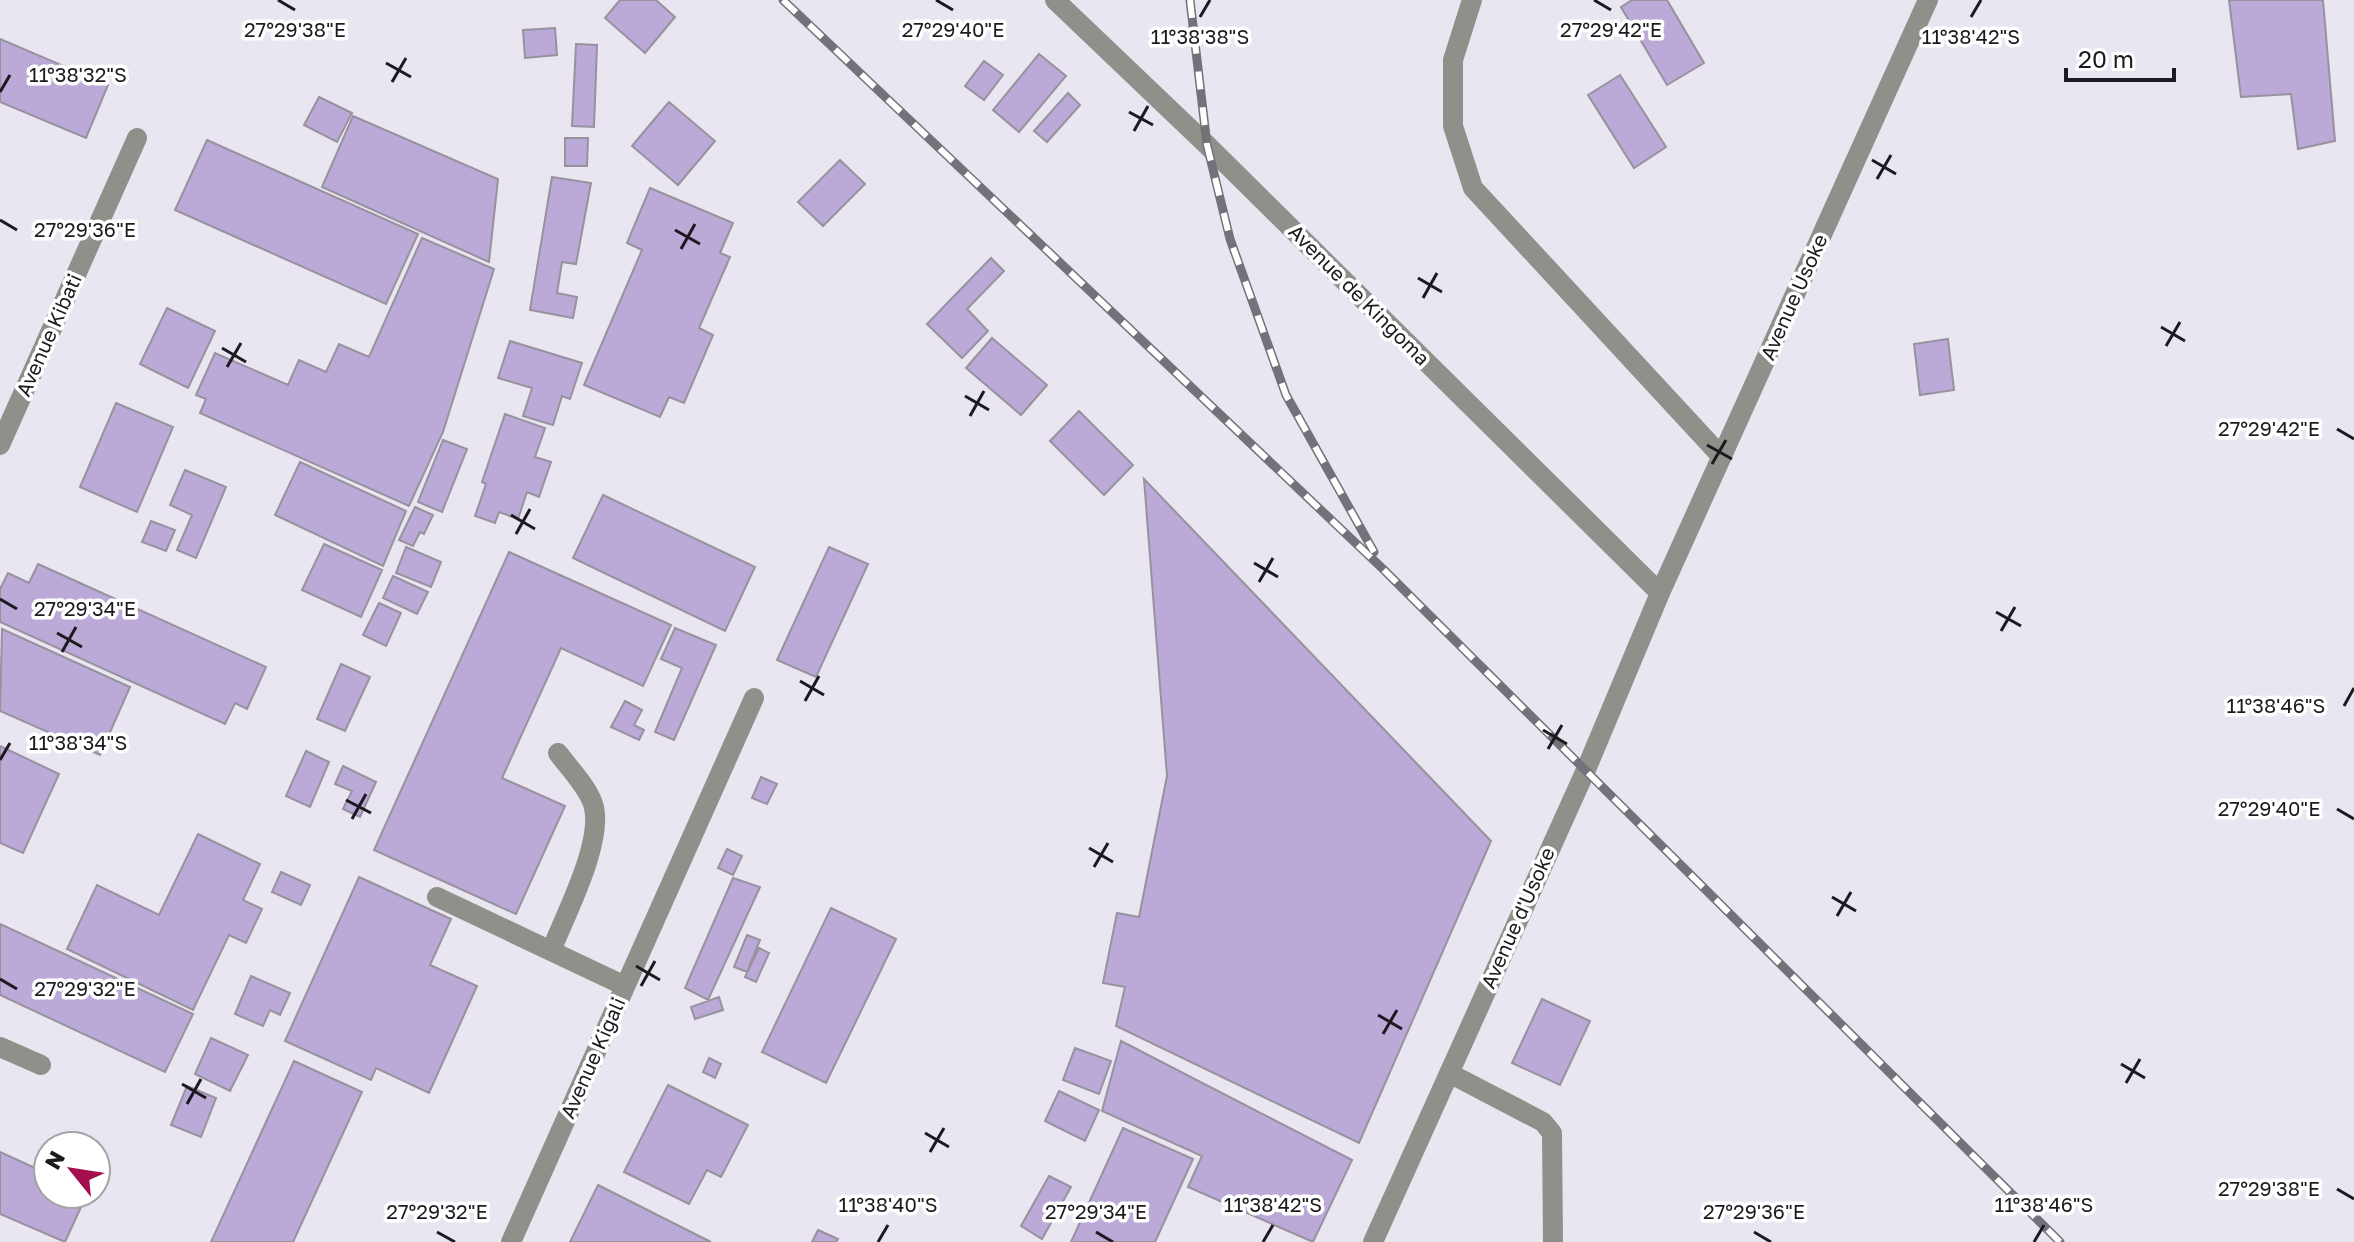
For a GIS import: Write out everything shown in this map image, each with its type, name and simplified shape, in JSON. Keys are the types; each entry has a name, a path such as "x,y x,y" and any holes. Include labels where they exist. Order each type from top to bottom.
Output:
{"street":[{"name":"Avenue de Kingoma","path":"1055,0 1207,145 1660,593"},
{"path":"1472,0 1453,60 1453,126 1473,188 1721,456"},
{"name":"Avenue Usoke","path":"1660,593 1928,0"},
{"name":"Avenue Kibati","path":"0,445 137,138"},
{"name":"Avenue d'Usoke","path":"1373,1242 1585,772 1660,593"},
{"name":"Avenue Kigali","path":"511,1242 754,698"},
{"path":"551,951 592,847 597,826 592,803 558,753"},
{"path":"437,897 625,986"},
{"path":"0,1047 41,1065"},
{"path":"1449,1073 1543,1122 1552,1133 1553,1242"}],"building":[{"path":"620,0 656,0 675,17 645,53 605,18"},
{"path":"1632,0 1667,0 1704,63 1667,85 1621,7"},
{"path":"2229,0 2323,0 2335,141 2298,149 2291,94 2241,97"},
{"path":"555,28 557,55 525,58 523,30"},
{"path":"0,39 108,85 86,138 0,102"},
{"path":"576,44 597,45 594,127 572,126"},
{"path":"1039,54 1066,76 1019,132 993,110"},
{"path":"984,61 1003,75 984,100 965,86"},
{"path":"1620,75 1666,147 1634,168 1588,95"},
{"path":"1068,93 1080,105 1047,142 1034,131"},
{"path":"319,97 352,113 337,142 304,125"},
{"path":"669,102 715,141 678,185 632,146"},
{"path":"353,116 498,179 489,262 322,187"},
{"path":"565,138 588,138 587,166 565,166"},
{"path":"207,140 418,234 386,304 175,210"},
{"path":"840,160 865,184 823,226 798,202"},
{"path":"552,177 591,183 576,264 562,262 557,293 577,297 573,318 530,310"},
{"path":"650,188 733,223 720,253 730,257 699,328 713,335 684,403 669,397 660,417 584,385 642,250 627,243"},
{"path":"422,238 494,269 443,432 409,506 200,413 206,399 196,395 215,353 288,385 299,360 326,372 339,344 369,357"},
{"path":"991,258 1004,271 967,309 988,331 962,358 927,324"},
{"path":"167,308 215,331 188,388 140,364"},
{"path":"992,338 1047,385 1021,415 966,368"},
{"path":"1948,339 1954,390 1920,395 1914,344"},
{"path":"510,341 582,363 570,399 562,396 553,425 523,416 532,388 498,378"},
{"path":"116,403 173,427 137,512 80,487"},
{"path":"1079,411 1133,465 1104,495 1050,441"},
{"path":"505,414 545,428 535,457 551,462 539,497 527,492 518,519 499,512 495,523 475,516 486,484 482,482"},
{"path":"443,440 467,449 442,512 418,502"},
{"path":"300,462 406,511 383,566 275,515"},
{"path":"185,470 226,487 196,558 177,550 192,515 170,505"},
{"path":"1144,479 1491,841 1359,1143 1116,1026 1125,987 1103,983 1117,913 1139,917 1167,776"},
{"path":"603,495 755,567 725,631 573,558"},
{"path":"415,507 433,515 424,534 420,532 413,546 399,540"},
{"path":"151,521 175,530 166,551 142,542"},
{"path":"324,544 382,570 361,617 302,590"},
{"path":"406,547 441,562 431,587 396,573"},
{"path":"829,547 868,564 816,677 777,660"},
{"path":"509,552 671,625 643,686 561,648 502,778 565,806 516,914 374,850"},
{"path":"38,564 266,667 247,709 235,703 225,724 0,622 0,589 8,573 29,583"},
{"path":"393,576 428,592 417,614 383,598"},
{"path":"379,603 401,613 386,646 363,635"},
{"path":"675,628 716,645 674,740 655,732 682,668 661,659"},
{"path":"2,629 130,687 100,755 0,711"},
{"path":"341,664 370,677 345,731 317,719"},
{"path":"625,701 642,710 634,725 644,730 639,740 611,727"},
{"path":"0,746 59,774 23,853 0,843"},
{"path":"306,751 329,762 310,807 286,796"},
{"path":"343,766 376,782 360,817 343,809 352,791 335,784"},
{"path":"761,777 777,784 767,804 752,798"},
{"path":"198,834 260,864 243,900 262,909 246,943 229,935 193,1010 67,949 97,885 159,915"},
{"path":"727,849 742,856 733,875 718,868"},
{"path":"281,872 310,885 301,905 272,892"},
{"path":"359,877 451,919 430,965 477,986 429,1093 376,1068 371,1080 285,1041"},
{"path":"733,878 760,887 708,1000 685,988"},
{"path":"831,908 896,939 826,1083 762,1052"},
{"path":"0,924 193,1014 165,1072 0,995"},
{"path":"747,935 760,940 747,972 734,967"},
{"path":"759,948 769,953 756,982 745,977"},
{"path":"251,976 290,993 280,1015 270,1010 263,1026 235,1014"},
{"path":"719,997 723,1010 695,1019 691,1007"},
{"path":"1542,999 1590,1021 1560,1085 1512,1063"},
{"path":"211,1038 248,1055 230,1091 195,1074"},
{"path":"1121,1041 1352,1160 1313,1242 1188,1187 1202,1156 1102,1111"},
{"path":"1075,1048 1111,1061 1099,1094 1063,1080"},
{"path":"709,1058 721,1064 715,1078 703,1072"},
{"path":"294,1061 362,1092 293,1242 211,1242"},
{"path":"668,1085 748,1125 721,1177 707,1170 689,1204 624,1172"},
{"path":"187,1086 216,1098 201,1137 171,1125"},
{"path":"1059,1091 1099,1110 1085,1141 1045,1121"},
{"path":"1123,1128 1193,1159 1155,1242 1071,1242"},
{"path":"0,1152 32,1167 32,1210 80,1210 65,1242 0,1214"},
{"path":"1049,1176 1071,1187 1042,1239 1021,1226"},
{"path":"598,1185 695,1234 711,1242 570,1242"},
{"path":"818,1230 838,1239 836,1242 812,1242"}],"railway":[{"path":"783,0 1383,569 2060,1242"},
{"path":"1190,0 1207,145 1230,239 1286,395 1374,552"}]}
